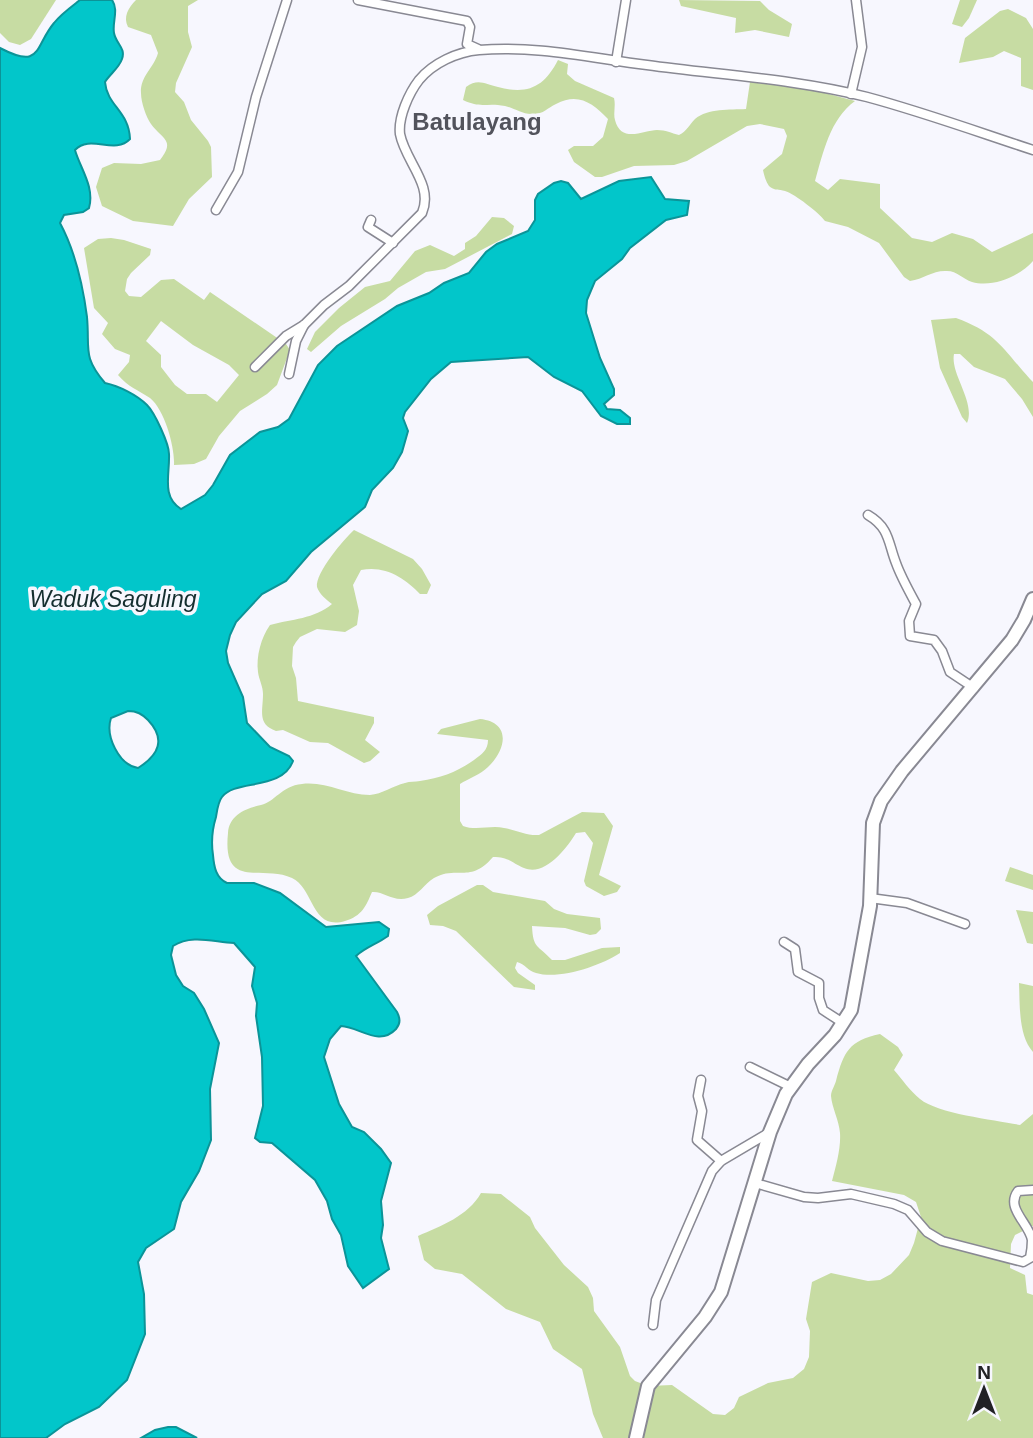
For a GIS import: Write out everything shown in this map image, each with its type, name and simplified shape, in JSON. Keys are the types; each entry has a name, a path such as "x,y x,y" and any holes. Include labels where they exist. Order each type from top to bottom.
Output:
{"main road":[{"path":"636,1438 648,1386 705,1317 721,1292 776,1113 791,1087 843,1023 853,1004 868,921 873,823 881,801 907,765 1012,640 1033,599"}],"street":[{"path":"216,210 238,172 256,97 287,0"},
{"path":"358,0 467,21 470,26 467,44 478,50"},
{"path":"616,62 626,0"},
{"path":"851,94 862,47 856,0"},
{"path":"255,367 286,336 304,325 393,243 422,213 426,202 419,177 400,134 401,122 412,90 430,68 453,57 478,50 569,52 616,62 821,87 1033,150"},
{"path":"371,220 368,227 393,243"},
{"path":"289,374 296,341 304,325"},
{"path":"868,515 877,521 892,545 895,562 916,604 909,621 909,636 934,640 942,651 950,672 974,688"},
{"path":"870,898 907,903 965,924"},
{"path":"784,942 794,949 798,972 819,983 823,1010 843,1023"},
{"path":"750,1067 791,1087"},
{"path":"701,1080 698,1096 702,1111 696,1140 721,1161"},
{"path":"653,1325 656,1300 712,1171 721,1161 770,1132"},
{"path":"755,1184 804,1197 858,1194 894,1204 908,1210 927,1232 942,1241 1023,1262 1030,1258 1031,1240 1014,1205 1014,1197 1021,1190 1033,1190"}],"green space":[{"path":"0,0 56,0 31,39 20,45 9,42 0,33"},
{"path":"136,0 198,0 188,6 188,32 192,47 176,83 175,92 211,147 212,177 189,199 173,226 133,221 102,206 96,187 102,168 114,163 141,164 160,160 167,148 166,140 149,121 142,101 141,87 158,53 151,35 128,27 127,13"},
{"path":"679,0 760,1 792,24 789,37 755,30 735,33 736,18 681,6"},
{"path":"960,0 977,0 962,27 952,24"},
{"path":"1008,9 1026,18 1033,29 1033,90 1021,86 1021,58 1004,51 993,57 959,63 965,38 1000,11"},
{"path":"558,60 568,64 567,74 575,81 614,98 615,120 622,132 627,134 657,130 679,135 700,115 719,110 746,109 750,82 810,89 855,101 846,108 833,127 815,181 828,190 840,179 880,184 880,208 912,238 932,242 952,233 973,239 992,252 1033,233 1033,261 1014,276 997,282 972,282 947,271 910,281 904,277 879,243 848,227 825,221 795,196 769,186 763,170 782,154 787,136 784,129 760,124 747,126 687,161 674,165 634,166 595,177 574,162 568,150 574,146 593,146 603,137 608,119 591,104 571,99 531,114 505,106 475,104 463,100 466,87 474,83 482,82 518,90 534,87 547,77"},
{"path":"492,217 504,218 514,226 512,234 445,269 426,272 341,326 311,352 307,349 315,332 339,308 365,287 390,281 415,251 430,245 454,256 465,249 465,243 476,236"},
{"path":"98,239 124,240 151,249 150,255 127,279 125,291 129,296 141,297 161,280 174,279 204,300 210,292 286,344 290,350 277,385 240,411 219,436 206,459 194,464 174,465 171,439 160,411 150,398 118,375 129,362 130,355 115,349 102,334 108,323 94,308 84,248","holes":["161,321 193,345 229,365 239,375 217,402 206,394 187,394 175,385 161,367 161,355 146,341"]},
{"path":"956,318 990,336 1033,382 1033,417 1005,379 974,367 960,354 954,354 956,370 968,406 967,423 962,417 940,368 931,320"},
{"path":"354,530 413,559 431,585 427,594 420,594 394,574 378,569 361,570 353,585 359,611 357,625 345,632 317,629 300,637 293,647 292,666 298,701 374,717 374,723 365,740 380,752 364,763 328,743 310,742 266,725 262,716 263,691 258,666 260,647 270,625 310,616 332,604 319,592 318,581 331,557"},
{"path":"480,719 497,725 503,737 502,745 488,767 460,784 460,821 463,826 499,827 539,835 582,812 604,813 613,826 599,875 621,886 617,892 604,896 586,886 584,881 593,843 585,832 576,833 554,860 540,868 532,870 507,859 493,857 477,870 442,874 408,898 397,899 372,892 359,913 351,919 334,922 325,920 319,914 305,890 292,878 280,874 246,872 231,863 228,851 229,827 231,821 244,810 266,803 295,785 319,784 370,795 407,782 448,774 480,756 486,749 488,740 437,734 441,729"},
{"path":"1010,867 1033,875 1033,890 1005,881"},
{"path":"477,885 483,885 493,892 545,901 554,909 567,914 600,918 601,929 590,935 565,928 532,926 535,943 552,960 565,960 602,948 620,947 620,953 591,967 556,975 536,973 517,962 515,968 518,973 535,985 535,990 514,987 456,931 430,925 427,915"},
{"path":"1016,910 1033,912 1033,944 1027,943"},
{"path":"1019,983 1033,986 1033,1052 1022,1028"},
{"path":"880,1034 898,1047 903,1055 894,1070 920,1099 928,1104 983,1119 1020,1125 1033,1114 1033,1226 1015,1235 1011,1244 1010,1268 1025,1275 1027,1293 1033,1295 1033,1438 603,1438 593,1414 582,1369 553,1349 540,1322 506,1309 462,1274 435,1269 424,1260 418,1236 461,1214 481,1193 501,1194 530,1217 535,1228 564,1265 588,1287 593,1298 594,1311 620,1347 630,1376 635,1381 648,1386 672,1385 713,1414 725,1415 734,1408 739,1397 768,1383 793,1378 804,1369 809,1357 810,1331 806,1319 812,1282 831,1273 868,1281 880,1280 891,1274 909,1255 914,1243 921,1217 916,1202 904,1195 832,1181 840,1139 832,1092 849,1049 861,1040"}],"water":[{"name":"Waduk Saguling","path":"80,0 112,0 114,4 114,33 123,55 119,65 105,82 110,97 126,122 130,139 117,145 88,144 75,150 89,185 89,208 83,212 64,215 60,223 81,281 90,359 105,383 138,398 154,415 168,449 169,492 181,509 205,495 230,455 260,432 278,427 289,419 318,365 337,346 397,306 469,273 486,252 497,244 528,231 535,220 535,200 538,194 554,183 568,183 581,199 619,181 651,177 665,199 689,201 687,215 666,220 630,248 622,259 595,281 587,300 586,313 600,358 614,389 614,395 604,404 607,409 620,410 630,418 630,424 617,424 601,416 582,391 554,377 528,357 451,362 431,379 405,412 403,418 408,431 402,452 393,468 372,490 365,507 311,552 286,581 262,594 236,622 230,635 226,651 228,663 243,697 247,723 270,747 289,756 293,761 279,777 237,788 221,799 212,841 218,875 227,883 254,883 280,893 326,927 379,922 389,929 388,936 356,956 397,1012 399,1025 390,1034 383,1036 369,1035 341,1026 330,1039 324,1057 339,1104 352,1127 364,1132 391,1163 381,1201 381,1238 389,1269 363,1288 348,1266 341,1235 315,1180 272,1143 260,1142 255,1138 263,1106 262,1057 256,1016 257,1003 252,986 255,967 234,943 203,940 180,942 173,946 171,955 176,975 183,986 194,993 219,1043 210,1089 211,1140 199,1171 181,1202 174,1229 146,1248 138,1262 144,1294 145,1334 127,1380 99,1407 65,1424 46,1438 0,1438 0,48 23,57 35,53 57,20","holes":["128,711 139,713 148,720 157,734 158,746 155,752 138,768 131,766 120,756 110,733 111,718"]},
{"path":"176,1427 197,1438 141,1438 155,1430"}],"district":[{"name":"Batulayang","path":"477,121"}]}
